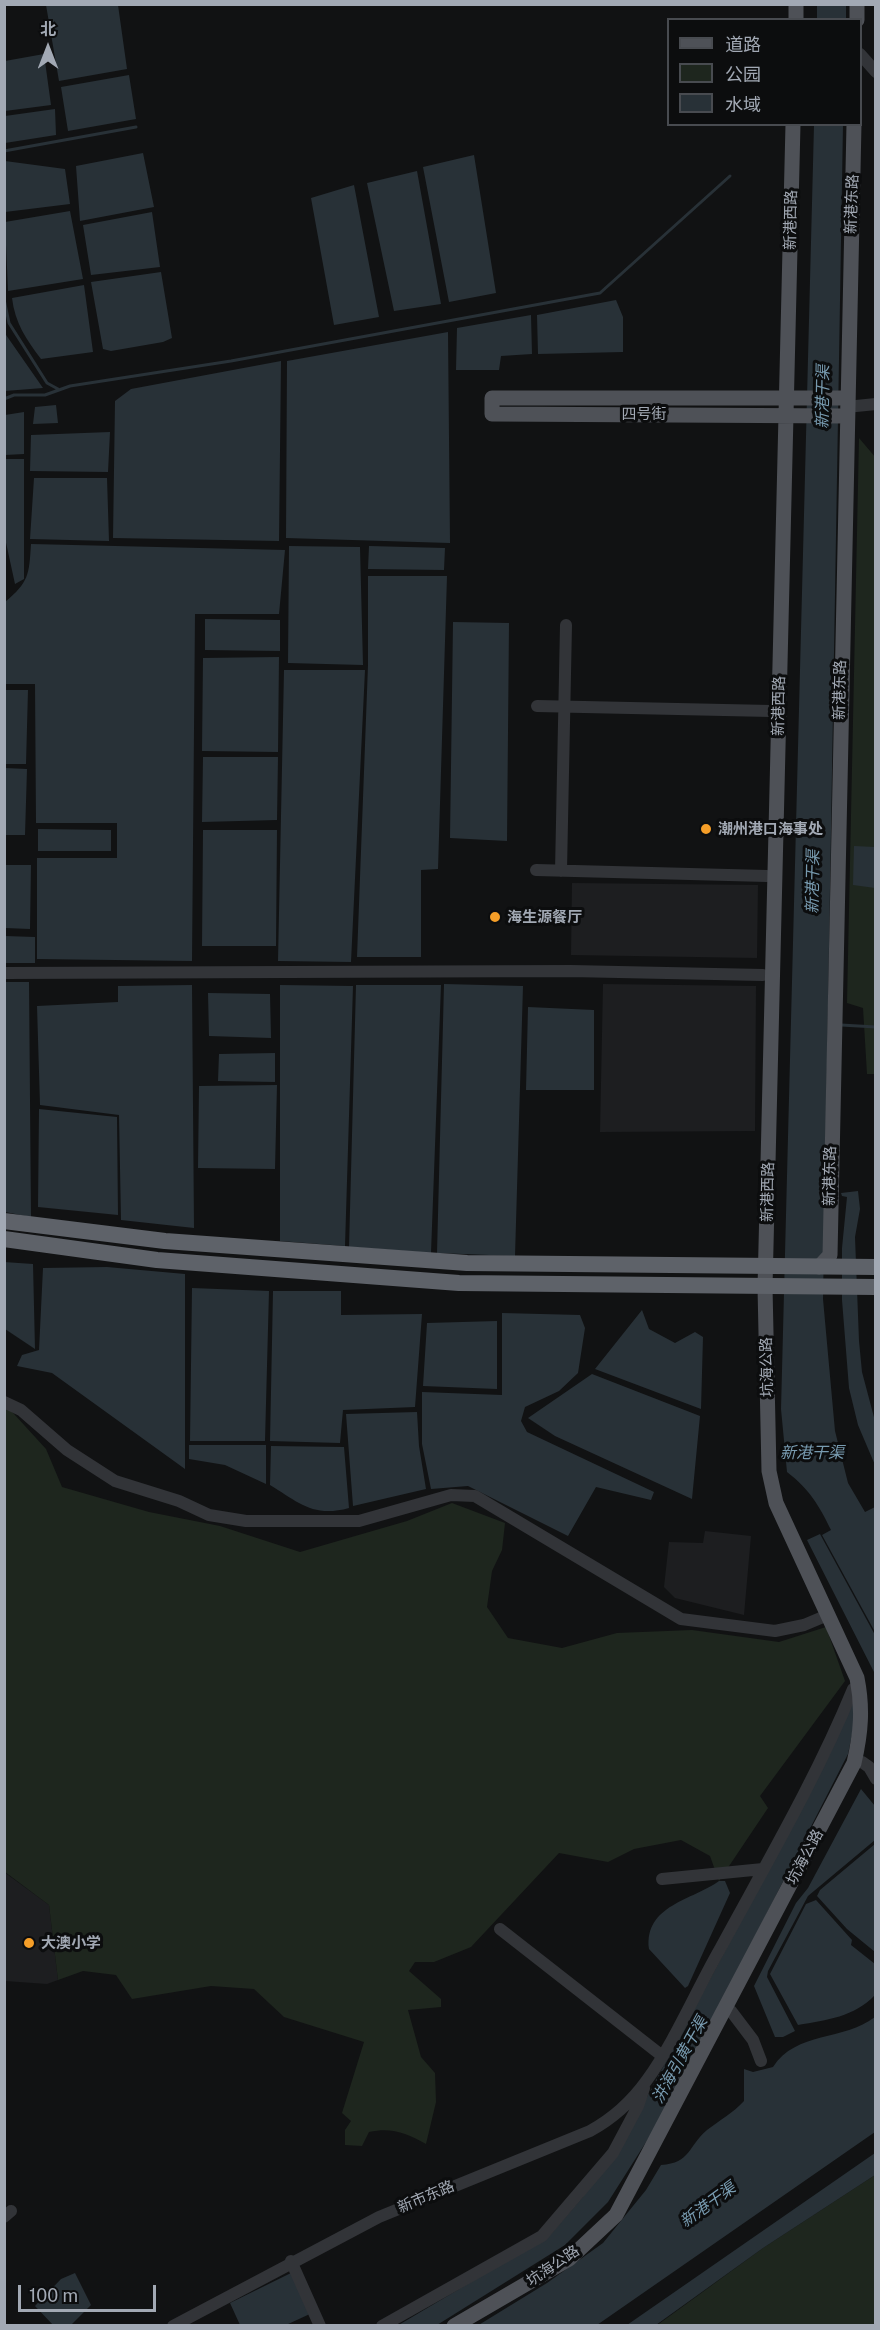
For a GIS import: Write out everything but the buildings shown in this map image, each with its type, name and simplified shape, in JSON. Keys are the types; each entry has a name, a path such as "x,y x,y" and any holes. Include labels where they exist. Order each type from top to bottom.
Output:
{"highway":[{"path":"4,1221 165,1241 467,1263 771,1267 830,1263 868,1267"},
{"path":"4,1239 157,1260 459,1283 868,1288"}],"main road":[{"name":"新港西路","path":"773,1287 771,1267 793,126"},
{"name":"新港东路","path":"830,1263 846,407 854,126"},
{"name":"四号街","path":"492,398 795,398 846,407 795,414 492,414 492,398"},
{"name":"坑海公路","path":"454,2325 569,2259 616,2215 854,1763 861,1734 862,1706 857,1678 776,1503 769,1471 773,1287"}],"street":[{"path":"862,55 876,72"},
{"path":"846,407 876,404"},
{"path":"561,871 566,625"},
{"path":"537,706 771,711"},
{"path":"536,870 767,876"},
{"path":"4,973 560,971 763,975"},
{"path":"4,1402 21,1410 67,1450 115,1481 179,1501 209,1515 246,1521 359,1521 451,1495 475,1496 681,1618 775,1632 804,1625 823,1617"},
{"name":"新市东路","path":"173,2325 291,2261 385,2215 590,2131 606,2122 646,2082 662,2055 840,1722 853,1689"},
{"path":"862,1762 869,1767 876,1779"},
{"path":"662,1879 763,1869"},
{"path":"500,1929 662,2055"},
{"path":"731,2011 753,2040 761,2061"},
{"path":"382,2325 542,2236 613,2153 638,2106 646,2082"},
{"path":"291,2261 320,2325"}],"shaded area":[{"path":"572,883 758,885 757,958 571,955"},
{"path":"603,984 756,986 755,1131 600,1132"},
{"path":"705,1531 751,1536 744,1615 675,1598 664,1587 669,1542 703,1543"},
{"name":"大澳小学","path":"4,1872 49,1905 58,1980 47,1984 5,1981"}],"green space":[{"path":"859,438 876,458 875,1074 867,1074 863,1008 847,1003"},
{"path":"4,1403 46,1449 62,1487 149,1512 220,1526 300,1552 407,1521 452,1503 505,1523 502,1550 492,1571 487,1607 508,1638 562,1648 617,1633 692,1630 779,1642 826,1627 845,1681 760,1796 768,1808 719,1881 710,1856 681,1840 634,1849 608,1862 559,1853 471,1947 434,1962 415,1962 409,1971 441,1999 441,2007 408,2010 421,2057 435,2073 436,2102 426,2144 405,2134 385,2130 369,2132 362,2146 345,2145 345,2130 351,2121 342,2113 364,2042 284,2017 254,1989 211,1986 132,1999 116,1975 83,1971 58,1980 49,1905 5,1872"},
{"path":"875,2175 875,2325 656,2326 763,2248"}],"water":[{"path":"46,5 118,5 127,69 59,81"},
{"path":"817,5 846,5 846,18 817,18"},
{"path":"44,54 51,105 5,111 5,61"},
{"path":"129,75 136,119 68,131 61,87"},
{"path":"55,109 56,135 5,143 5,116"},
{"name":"新港干渠","path":"814,126 843,126 823,1299 835,1431 848,1483 865,1512 875,1507 875,1632 822,1535 831,1530 822,1513 813,1498 787,1472 781,1409"},
{"path":"143,153 154,207 80,221 76,166"},
{"path":"474,155 496,293 449,302 423,167"},
{"path":"5,161 65,169 70,204 5,212"},
{"path":"417,171 441,304 394,311 367,183"},
{"path":"354,185 379,317 334,325 311,198"},
{"path":"70,211 83,279 8,291 5,222"},
{"path":"152,212 160,267 91,275 83,225"},
{"path":"161,272 172,338 163,342 111,351 103,349 91,282"},
{"path":"84,285 93,352 41,359 22,330 12,298"},
{"path":"616,300 623,317 623,352 538,354 537,315"},
{"path":"531,315 532,354 501,356 499,370 456,370 457,328"},
{"path":"4,332 43,388 5,391"},
{"path":"448,332 450,543 286,538 287,361"},
{"path":"281,361 279,541 113,538 115,401 131,389"},
{"path":"56,405 58,423 33,424 35,407"},
{"path":"24,412 24,454 5,455 5,415"},
{"path":"110,432 108,472 30,471 31,435"},
{"path":"5,459 24,459 24,579 15,584 5,538"},
{"path":"34,478 107,478 109,541 30,539"},
{"path":"31,544 285,550 279,614 195,614 192,961 37,959 37,858 117,858 117,823 36,823 35,684 4,684 5,602 19,589 26,577"},
{"path":"289,546 360,547 363,665 288,663"},
{"path":"369,546 445,548 444,570 368,569"},
{"path":"368,576 447,576 438,869 421,870 421,957 357,957 368,665"},
{"path":"205,619 280,620 280,651 205,650"},
{"path":"453,622 509,623 507,841 450,838"},
{"path":"279,657 278,752 202,751 203,658"},
{"path":"284,670 365,670 351,962 278,961"},
{"path":"5,690 28,690 26,764 5,764"},
{"path":"203,757 278,757 277,820 202,822"},
{"path":"5,768 27,769 25,835 5,835"},
{"path":"38,829 111,830 111,851 38,851"},
{"path":"203,830 277,830 276,946 202,946"},
{"path":"854,846 875,847 875,888 853,885"},
{"path":"5,865 31,865 30,929 5,928"},
{"path":"5,936 35,937 35,963 5,963"},
{"path":"4,982 29,982 31,1217 5,1212"},
{"path":"444,984 523,986 515,1256 437,1253"},
{"path":"192,985 194,1228 121,1220 119,1115 40,1105 37,1006 118,1002 118,986"},
{"path":"280,985 353,986 345,1246 280,1241"},
{"path":"356,985 441,985 431,1253 349,1247"},
{"path":"208,993 270,994 271,1038 209,1036"},
{"path":"528,1007 594,1010 594,1090 526,1090"},
{"path":"275,1053 275,1082 218,1081 219,1054"},
{"path":"277,1085 275,1169 198,1168 199,1086"},
{"path":"39,1109 117,1117 118,1215 38,1207"},
{"path":"858,1191 860,1209 855,1237 859,1341 862,1372 875,1421 875,1465 858,1425 849,1388 842,1300 842,1248 847,1197 842,1196 841,1193"},
{"path":"4,1262 33,1264 35,1349 5,1329"},
{"path":"107,1267 185,1274 185,1469 52,1373 17,1366 22,1355 39,1350 43,1268"},
{"path":"192,1288 269,1291 265,1441 190,1441"},
{"path":"273,1291 341,1291 341,1315 422,1314 415,1407 343,1410 340,1443 270,1441"},
{"path":"642,1310 649,1329 675,1343 695,1332 703,1337 701,1409 595,1369"},
{"path":"502,1313 580,1315 585,1328 578,1373 559,1391 525,1407 521,1421 527,1432 654,1492 651,1500 596,1487 568,1536 468,1486 431,1489 422,1444 422,1392 502,1395"},
{"path":"497,1321 497,1389 423,1386 427,1323"},
{"path":"592,1374 700,1416 692,1499 555,1436 528,1418"},
{"path":"417,1412 419,1446 426,1489 353,1506 346,1414"},
{"path":"189,1445 266,1445 266,1484 225,1465 189,1459"},
{"path":"271,1446 344,1447 349,1508 336,1511 316,1510 306,1507 270,1485"},
{"path":"820,1534 875,1635 875,1674 807,1540"},
{"name":"汫海引黄干渠","path":"854,1701 854,1725 848,1754 667,2109 608,2202 565,2245 437,2325 397,2326 550,2235 582,2198 641,2108 808,1796"},
{"path":"861,1789 875,1806 875,1840 808,1896 768,1971 767,1977 795,2031 783,2037 775,2037 754,1986 796,1903 808,1888"},
{"path":"875,1844 875,1952 847,1929 817,1896 820,1890"},
{"path":"719,1881 725,1881 730,1893 688,1986 685,1988 649,1949 650,1934 654,1922 662,1913"},
{"path":"816,1900 852,1940 851,1945 875,1964 875,1995 849,2013 798,2025 770,1974 806,1904"},
{"name":"新港干渠","path":"875,2017 875,2132 597,2325 477,2326 547,2283 603,2243 646,2190 661,2165 671,2164 684,2157 707,2130 744,2101 744,2069 753,2072 773,2067 794,2047 863,2025"},
{"path":"875,2153 875,2175 763,2248 656,2325 627,2325"},
{"path":"293,2272 312,2313 286,2325 240,2325 230,2303"},
{"path":"75,2273 91,2305 71,2325 53,2325 35,2306 61,2279"}],"waterway":[{"path":"4,151 136,127"},
{"path":"4,399 14,395 45,395 70,386 231,361 600,293 730,176"},
{"path":"4,299 9,323 47,383 58,389"},
{"path":"841,1025 876,1027"}],"place":[{"name":"潮州港口海事处","path":"706,829"},
{"name":"海生源餐厅","path":"495,917"},
{"name":"大澳小学","path":"29,1943"}]}
